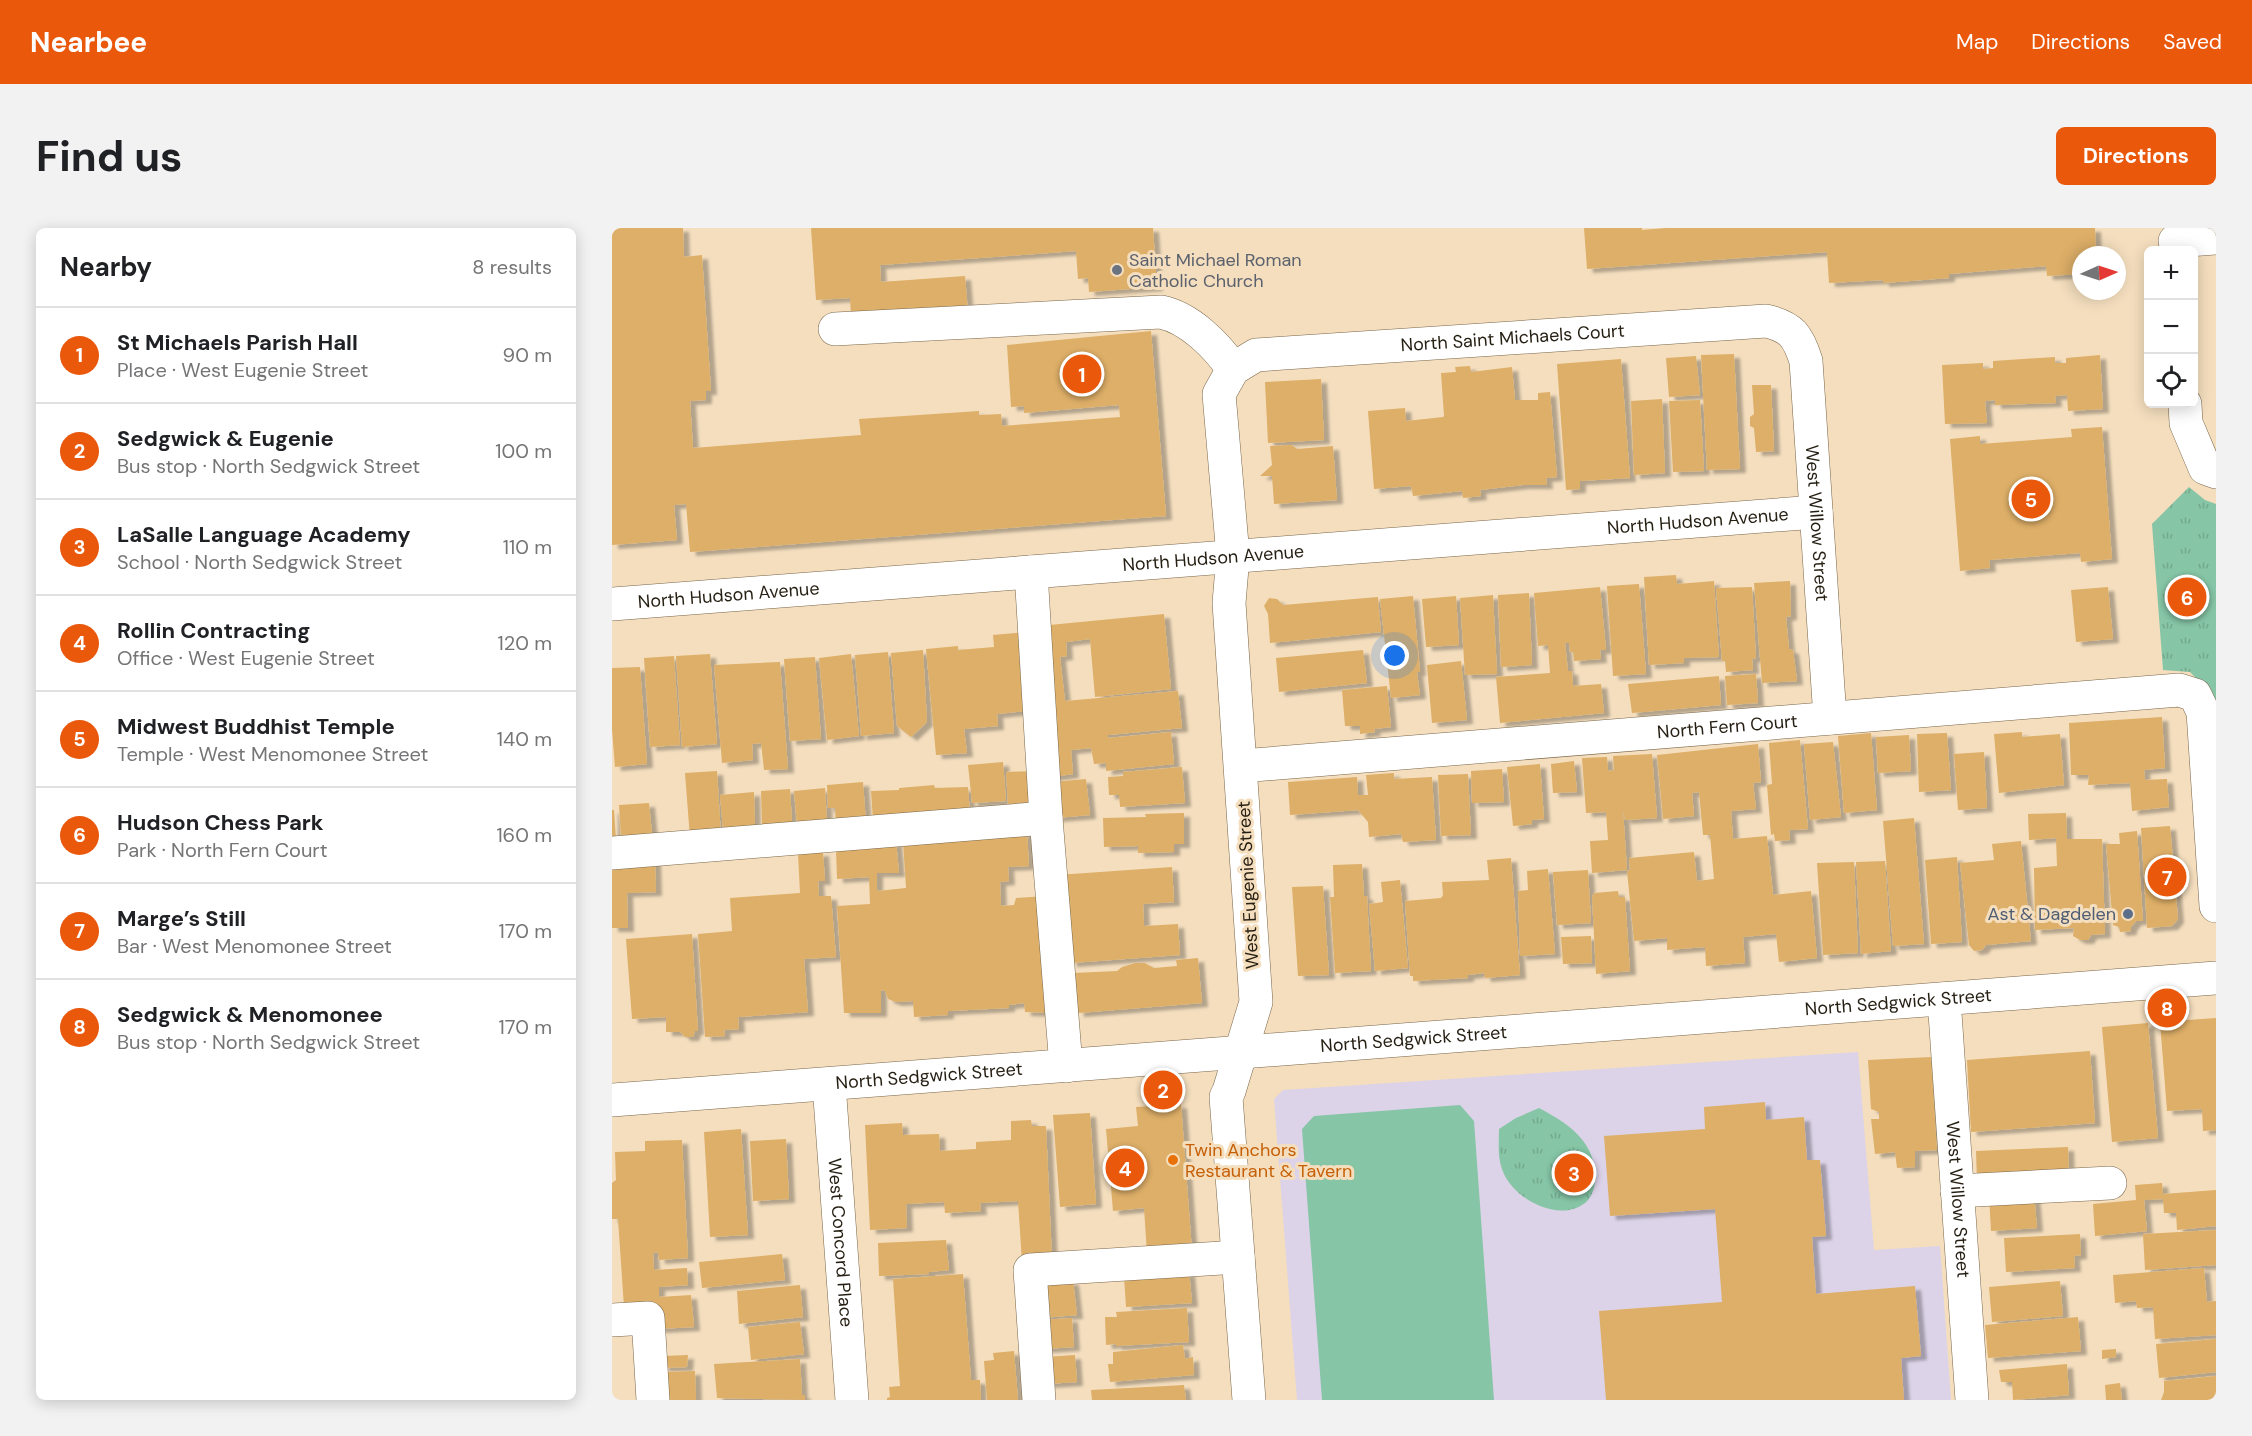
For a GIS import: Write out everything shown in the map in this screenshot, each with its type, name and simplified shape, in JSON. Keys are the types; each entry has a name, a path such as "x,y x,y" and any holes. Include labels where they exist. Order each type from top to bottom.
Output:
{"street":[{"path":"2175,240 2216,238"},
{"path":"834,330 1161,312 1178,316 1220,350 1233,369"},
{"name":"North Saint Michaels Court","path":"1233,369 1256,355 1755,321 1781,324 1793,332"},
{"name":"West Willow Street","path":"1793,332 1801,344 1806,361 1830,718"},
{"name":"West Eugenie Street","path":"1233,369 1219,394 1233,556 1229,603 1256,1002 1230,1091 1226,1097 1249,1400"},
{"path":"2185,408 2186,423 2211,470"},
{"name":"North Hudson Avenue","path":"612,604 1816,512"},
{"path":"1031,572 1046,818 1066,1066"},
{"name":"North Fern Court","path":"1241,766 2179,690 2194,696 2204,712 2216,906"},
{"path":"612,853 1046,818"},
{"name":"North Sedgwick Street","path":"612,1100 2216,978"},
{"name":"West Willow Street","path":"1944,999 1972,1400"},
{"name":"West Concord Place","path":"829,1084 852,1400"},
{"path":"1957,1191 2110,1183"},
{"path":"1039,1400 1029,1270 1238,1257"},
{"path":"612,1320 648,1318 653,1400"}],"shaded area":[{"path":"1858,1052 1874,1250 1940,1246 1951,1400 1297,1400 1274,1099 1283,1090"}],"green space":[{"path":"2189,487 2205,500 2216,504 2216,710 2199,681 2190,672 2163,670 2152,524"},
{"path":"1460,1105 1474,1121 1494,1400 1322,1400 1302,1129 1314,1116"},
{"path":"1539,1108 1569,1127 1590,1151 1595,1174 1593,1190 1588,1200 1575,1209 1563,1211 1551,1209 1528,1200 1510,1184 1500,1163 1499,1129 1516,1118"}],"building":[{"path":"612,228 683,228 684,257 702,255 711,391 706,391 706,400 690,401 693,448 861,435 859,419 979,411 979,415 1001,414 1002,426 1120,417 1119,405 1024,413 1024,406 1011,407 1007,345 1151,331 1166,516 690,552 686,504 674,505 677,540 612,545"},
{"name":"Saint Michael Roman Catholic Church","path":"811,228 1153,228 1157,287 1089,292 1088,278 1078,279 1076,251 880,265 881,282 965,276 968,312 851,316 850,298 816,300"},
{"path":"1584,228 1642,228 1642,230 1666,228 2095,228 2096,246 2072,246 2072,275 2047,276 2046,266 1949,274 1949,278 1883,283 1883,280 1829,283 1827,252 1587,269"},
{"path":"1734,354 1740,469 1707,470 1701,355"},
{"path":"2100,355 2103,409 2068,411 2067,395 2055,396 2056,403 1995,405 1995,400 1985,401 1987,423 1945,424 1942,365 1983,363 1983,369 1993,368 1993,361 2055,357 2055,363 2066,363 2066,358"},
{"path":"1696,356 1700,395 1669,397 1666,358"},
{"path":"1621,359 1630,478 1580,481 1580,489 1566,490 1557,364"},
{"path":"1470,366 1471,372 1512,367 1515,400 1538,400 1538,393 1550,392 1557,477 1546,478 1547,485 1480,490 1481,496 1463,498 1462,491 1413,496 1411,486 1374,489 1368,411 1405,408 1406,421 1443,417 1441,373 1456,372 1455,367"},
{"path":"1321,379 1324,440 1268,443 1265,382"},
{"path":"1752,385 1771,385 1774,451 1756,452 1754,428 1750,426 1750,417 1754,414"},
{"path":"1662,399 1665,473 1634,475 1631,401"},
{"path":"1700,400 1704,471 1673,472 1669,401"},
{"path":"2102,427 2112,559 2081,562 2080,553 1989,560 1990,568 1960,571 1950,439 1980,436 1980,444 2072,437 2071,429"},
{"path":"1292,445 1297,449 1333,446 1337,500 1274,504 1272,476 1260,476 1272,465 1270,446"},
{"path":"1676,575 1677,584 1714,581 1719,657 1684,658 1684,663 1649,665 1644,577"},
{"path":"1790,581 1791,616 1786,617 1789,649 1793,650 1797,681 1762,683 1754,583"},
{"path":"1639,584 1646,674 1613,676 1607,586"},
{"path":"1600,587 1606,650 1600,650 1601,659 1574,661 1569,643 1565,643 1568,671 1572,671 1573,686 1601,684 1604,713 1500,723 1496,677 1550,673 1548,645 1538,646 1534,593"},
{"path":"1752,587 1756,658 1752,659 1753,670 1726,672 1725,661 1722,661 1716,588"},
{"path":"2108,587 2113,639 2076,642 2071,590"},
{"path":"1529,593 1532,665 1501,667 1498,595"},
{"path":"1493,595 1497,674 1465,675 1460,598"},
{"path":"1413,596 1420,695 1391,698 1380,599"},
{"path":"1456,596 1459,645 1426,647 1422,599"},
{"path":"1378,597 1381,632 1270,643 1268,614 1264,606 1269,598 1277,599 1283,605"},
{"path":"1164,614 1171,689 1095,697 1090,639 1066,642 1067,656 1060,657 1065,701 1178,691 1182,728 1108,735 1108,738 1171,732 1174,764 1106,771 1106,763 1094,764 1091,748 1071,750 1073,774 1052,777 1039,626"},
{"path":"1028,632 1035,710 997,714 998,726 964,729 967,753 936,755 926,649 958,646 958,650 994,647 993,635"},
{"path":"923,650 927,722 911,737 897,726 891,653"},
{"path":"1363,650 1367,683 1279,692 1276,658"},
{"path":"888,652 894,733 861,736 855,655"},
{"path":"710,654 717,744 682,747 676,656"},
{"path":"851,654 859,736 827,740 819,658"},
{"path":"674,656 680,745 650,747 644,658"},
{"path":"815,657 821,739 790,741 784,659"},
{"path":"1461,661 1467,720 1432,723 1427,665"},
{"path":"780,662 788,769 764,770 761,743 752,744 753,760 722,763 714,665"},
{"path":"640,667 647,764 615,767 612,729 612,668"},
{"path":"1756,674 1758,703 1727,705 1725,676"},
{"path":"1719,676 1721,705 1632,713 1628,684"},
{"path":"1387,686 1391,727 1360,734 1360,726 1345,726 1342,690"},
{"path":"2162,717 2165,768 2144,770 2145,780 2167,779 2169,807 2132,811 2130,783 2088,785 2089,775 2071,775 2069,723"},
{"path":"2022,732 2022,737 2060,734 2064,785 1999,793 1994,734"},
{"path":"1871,733 1877,810 1844,813 1838,736"},
{"path":"1947,733 1951,790 1919,792 1917,734"},
{"path":"1909,735 1911,771 1878,773 1876,737"},
{"path":"1800,740 1808,829 1789,830 1790,840 1775,841 1774,834 1771,835 1767,785 1772,784 1769,743"},
{"path":"1833,742 1841,817 1810,820 1804,744"},
{"path":"1758,744 1761,782 1753,783 1756,809 1731,811 1733,839 1767,836 1773,895 1811,891 1817,958 1779,962 1776,934 1743,937 1745,963 1706,966 1705,947 1667,950 1667,938 1634,941 1627,871 1630,870 1629,858 1694,852 1697,881 1714,879 1710,835 1703,835 1699,792 1692,793 1694,816 1663,819 1657,755"},
{"path":"1984,752 1987,808 1958,810 1954,754"},
{"path":"1652,754 1657,818 1625,820 1623,809 1627,870 1592,873 1590,841 1608,840 1606,812 1586,813 1582,758 1607,757 1608,771 1614,770 1613,756"},
{"path":"1574,761 1577,792 1553,793 1551,764"},
{"path":"1003,762 1006,801 972,803 968,765"},
{"path":"1540,764 1544,819 1532,820 1532,824 1513,826 1507,767"},
{"path":"1182,767 1185,803 1120,807 1119,795 1109,795 1108,777 1123,776 1123,772"},
{"path":"1502,769 1504,802 1472,803 1471,771"},
{"path":"717,771 721,836 690,838 685,773"},
{"path":"1036,771 1033,802 1008,804 1006,772"},
{"path":"1394,773 1394,779 1432,777 1436,840 1403,842 1401,834 1369,837 1368,822 1358,810 1290,815 1288,782 1357,777 1358,795 1368,795 1366,775"},
{"path":"1468,774 1471,835 1441,836 1438,775"},
{"path":"1086,779 1090,815 1056,818 1052,782"},
{"path":"863,782 866,823 836,824 835,808 828,808 827,785"},
{"path":"934,785 935,788 968,787 970,815 873,820 871,791"},
{"path":"825,788 827,822 797,825 794,791"},
{"path":"790,789 792,823 762,825 761,791"},
{"path":"754,792 755,827 723,829 720,795"},
{"path":"649,803 652,834 621,836 619,805"},
{"path":"612,810 614,810 616,839 612,839"},
{"path":"1184,813 1184,844 1174,844 1174,852 1138,853 1138,846 1104,847 1103,818"},
{"path":"2066,813 2067,839 2102,839 2105,934 2091,935 2088,940 2080,940 2073,936 2074,928 2035,930 2034,868 2057,866 2056,838 2029,840 2028,814"},
{"path":"1914,818 1924,944 1893,946 1883,821"},
{"path":"2170,826 2178,919 2172,926 2147,928 2141,828"},
{"path":"2137,831 2143,921 2136,921 2131,931 2120,932 2119,927 2113,925 2106,844 2120,844 2119,833"},
{"path":"1027,832 1029,866 1008,867 1009,881 1000,882 1001,906 1014,905 1016,898 1047,896 1054,1013 1025,1012 1024,1003 1009,1005 1009,1008 948,1011 948,1015 914,1017 913,1001 896,1002 888,999 885,991 881,990 881,1013 844,1013 837,906 870,904 869,877 837,879 836,849 896,841 899,873 877,873 877,891 906,888 903,841"},
{"path":"2021,841 2031,941 1986,945 1982,950 1974,951 1969,945 1960,863 1994,860 1992,844"},
{"path":"823,852 825,881 818,881 819,896 831,896 836,957 804,959 808,1012 738,1017 739,1029 724,1030 725,1036 705,1037 698,934 732,931 730,898 800,893 798,854"},
{"path":"1957,857 1962,942 1931,944 1925,860"},
{"path":"1511,858 1520,975 1485,978 1484,973 1468,975 1468,978 1413,981 1413,976 1410,976 1405,901 1441,898 1443,895 1442,882 1489,880 1487,860"},
{"path":"655,860 656,892 627,893 628,928 612,928 612,862"},
{"path":"1885,861 1891,951 1861,954 1856,862"},
{"path":"1854,862 1858,953 1823,955 1817,863"},
{"path":"1362,864 1364,896 1367,896 1371,971 1335,973 1330,897 1334,897 1333,865"},
{"path":"1172,867 1174,902 1143,904 1144,926 1178,924 1180,955 1071,963 1057,875"},
{"path":"1548,869 1555,954 1520,956 1518,891 1528,890 1527,871"},
{"path":"1588,870 1591,923 1557,925 1553,872"},
{"path":"1400,880 1408,968 1375,971 1369,904 1383,902 1381,882"},
{"path":"1323,886 1329,975 1298,976 1292,887"},
{"path":"1618,891 1619,897 1625,897 1630,971 1596,974 1592,897 1594,893"},
{"path":"692,934 698,1031 695,1031 693,1037 685,1037 680,1032 666,1032 666,1017 632,1019 626,939"},
{"path":"1591,936 1592,963 1563,964 1561,937"},
{"path":"1198,958 1202,1003 1078,1013 1074,973 1117,971 1135,963 1145,963 1154,968 1177,966 1176,960"},
{"path":"2216,1018 2216,1130 2203,1131 2202,1109 2167,1111 2160,1022"},
{"path":"2148,1023 2158,1138 2112,1142 2102,1027"},
{"path":"2090,1051 2095,1123 1971,1132 1967,1060"},
{"path":"1931,1057 1937,1150 1915,1151 1915,1167 1897,1168 1895,1152 1875,1154 1871,1119 1879,1119 1879,1112 1871,1109 1868,1060"},
{"path":"1765,1102 1766,1120 1804,1117 1807,1160 1820,1160 1826,1236 1812,1237 1816,1294 1915,1286 1921,1356 1901,1358 1904,1400 1606,1400 1599,1311 1722,1302 1715,1209 1610,1216 1604,1136 1705,1129 1704,1107"},
{"path":"1181,1104 1192,1251 1147,1254 1144,1208 1113,1211 1106,1129 1138,1126 1136,1107"},
{"path":"1090,1113 1096,1204 1060,1207 1053,1115"},
{"path":"1031,1120 1032,1126 1046,1126 1052,1260 1022,1262 1018,1201 980,1203 981,1211 945,1213 944,1202 906,1204 907,1228 870,1230 865,1125 902,1123 903,1135 939,1134 940,1151 976,1149 976,1142 1011,1140 1011,1121"},
{"path":"741,1129 748,1235 710,1237 704,1132"},
{"path":"786,1139 789,1199 753,1201 750,1141"},
{"path":"682,1140 688,1258 659,1260 658,1252 653,1253 654,1270 687,1268 688,1285 659,1287 659,1297 691,1295 694,1327 658,1329 657,1304 624,1307 618,1219 612,1219 612,1183 616,1180 615,1152 645,1151 645,1141"},
{"path":"2068,1147 2069,1176 1977,1181 1976,1151"},
{"path":"2162,1183 2163,1194 2216,1190 2216,1226 2177,1230 2176,1213 2164,1213 2163,1199 2144,1200 2147,1231 2095,1236 2093,1204 2136,1200 2135,1185"},
{"path":"2034,1194 2037,1228 1991,1231 1989,1196"},
{"path":"2216,1230 2216,1265 2145,1270 2143,1234"},
{"path":"2080,1234 2081,1255 2074,1256 2075,1268 2006,1272 2004,1238"},
{"path":"946,1240 949,1270 929,1272 929,1274 879,1276 878,1243"},
{"path":"782,1254 785,1280 702,1288 699,1262"},
{"path":"2204,1268 2207,1302 2216,1301 2216,1335 2155,1339 2153,1307 2137,1308 2136,1301 2115,1303 2113,1275"},
{"path":"1189,1271 1192,1303 1126,1307 1124,1276"},
{"path":"963,1274 971,1380 980,1380 981,1400 887,1400 890,1397 889,1387 900,1386 893,1279"},
{"path":"1039,1281 1073,1281 1077,1315 1042,1318"},
{"path":"2060,1281 2063,1316 1992,1322 1989,1287"},
{"path":"800,1285 803,1317 739,1324 737,1291"},
{"path":"1187,1308 1189,1342 1106,1345 1105,1317 1117,1317 1116,1312"},
{"path":"2078,1317 2081,1351 1988,1358 1985,1325"},
{"path":"1072,1318 1074,1347 1044,1349 1042,1320"},
{"path":"800,1322 804,1354 751,1360 748,1327"},
{"path":"2216,1339 2216,1372 2159,1378 2156,1344"},
{"path":"1183,1345 1185,1359 1193,1357 1194,1375 1110,1382 1108,1364 1113,1364 1113,1352"},
{"path":"2116,1349 2116,1357 2102,1359 2102,1350"},
{"path":"1014,1351 1018,1400 987,1400 984,1361 994,1360 993,1353"},
{"path":"688,1355 687,1367 663,1368 663,1356"},
{"path":"1075,1355 1077,1382 1046,1384 1044,1357"},
{"path":"800,1359 802,1395 805,1395 805,1400 717,1398 714,1364"},
{"path":"2067,1364 2069,1395 2013,1400 2012,1382 2001,1382 1999,1370"},
{"path":"695,1371 696,1400 664,1400 664,1372"},
{"path":"2216,1376 2216,1400 2161,1400 2164,1381"},
{"path":"2120,1383 2122,1400 2106,1400 2105,1385"},
{"path":"1184,1385 1186,1400 1092,1400 1091,1390"}],"place":[{"name":"Saint Michael Roman Catholic Church","path":"1117,270"},
{"name":"St Michaels Parish Hall","path":"1082,374"},
{"name":"Midwest Buddhist Temple","path":"2031,499"},
{"name":"Hudson Chess Park","path":"2187,597"},
{"name":"Marge’s Still","path":"2167,877"},
{"name":"Ast & Dagdelen","path":"2128,914"},
{"name":"Sedgwick & Menomonee","path":"2167,1008"},
{"name":"Sedgwick & Eugenie","path":"1163,1090"},
{"name":"Twin Anchors Restaurant & Tavern","path":"1173,1160"},
{"name":"Rollin Contracting","path":"1125,1168"},
{"name":"LaSalle Language Academy","path":"1574,1173"}]}
